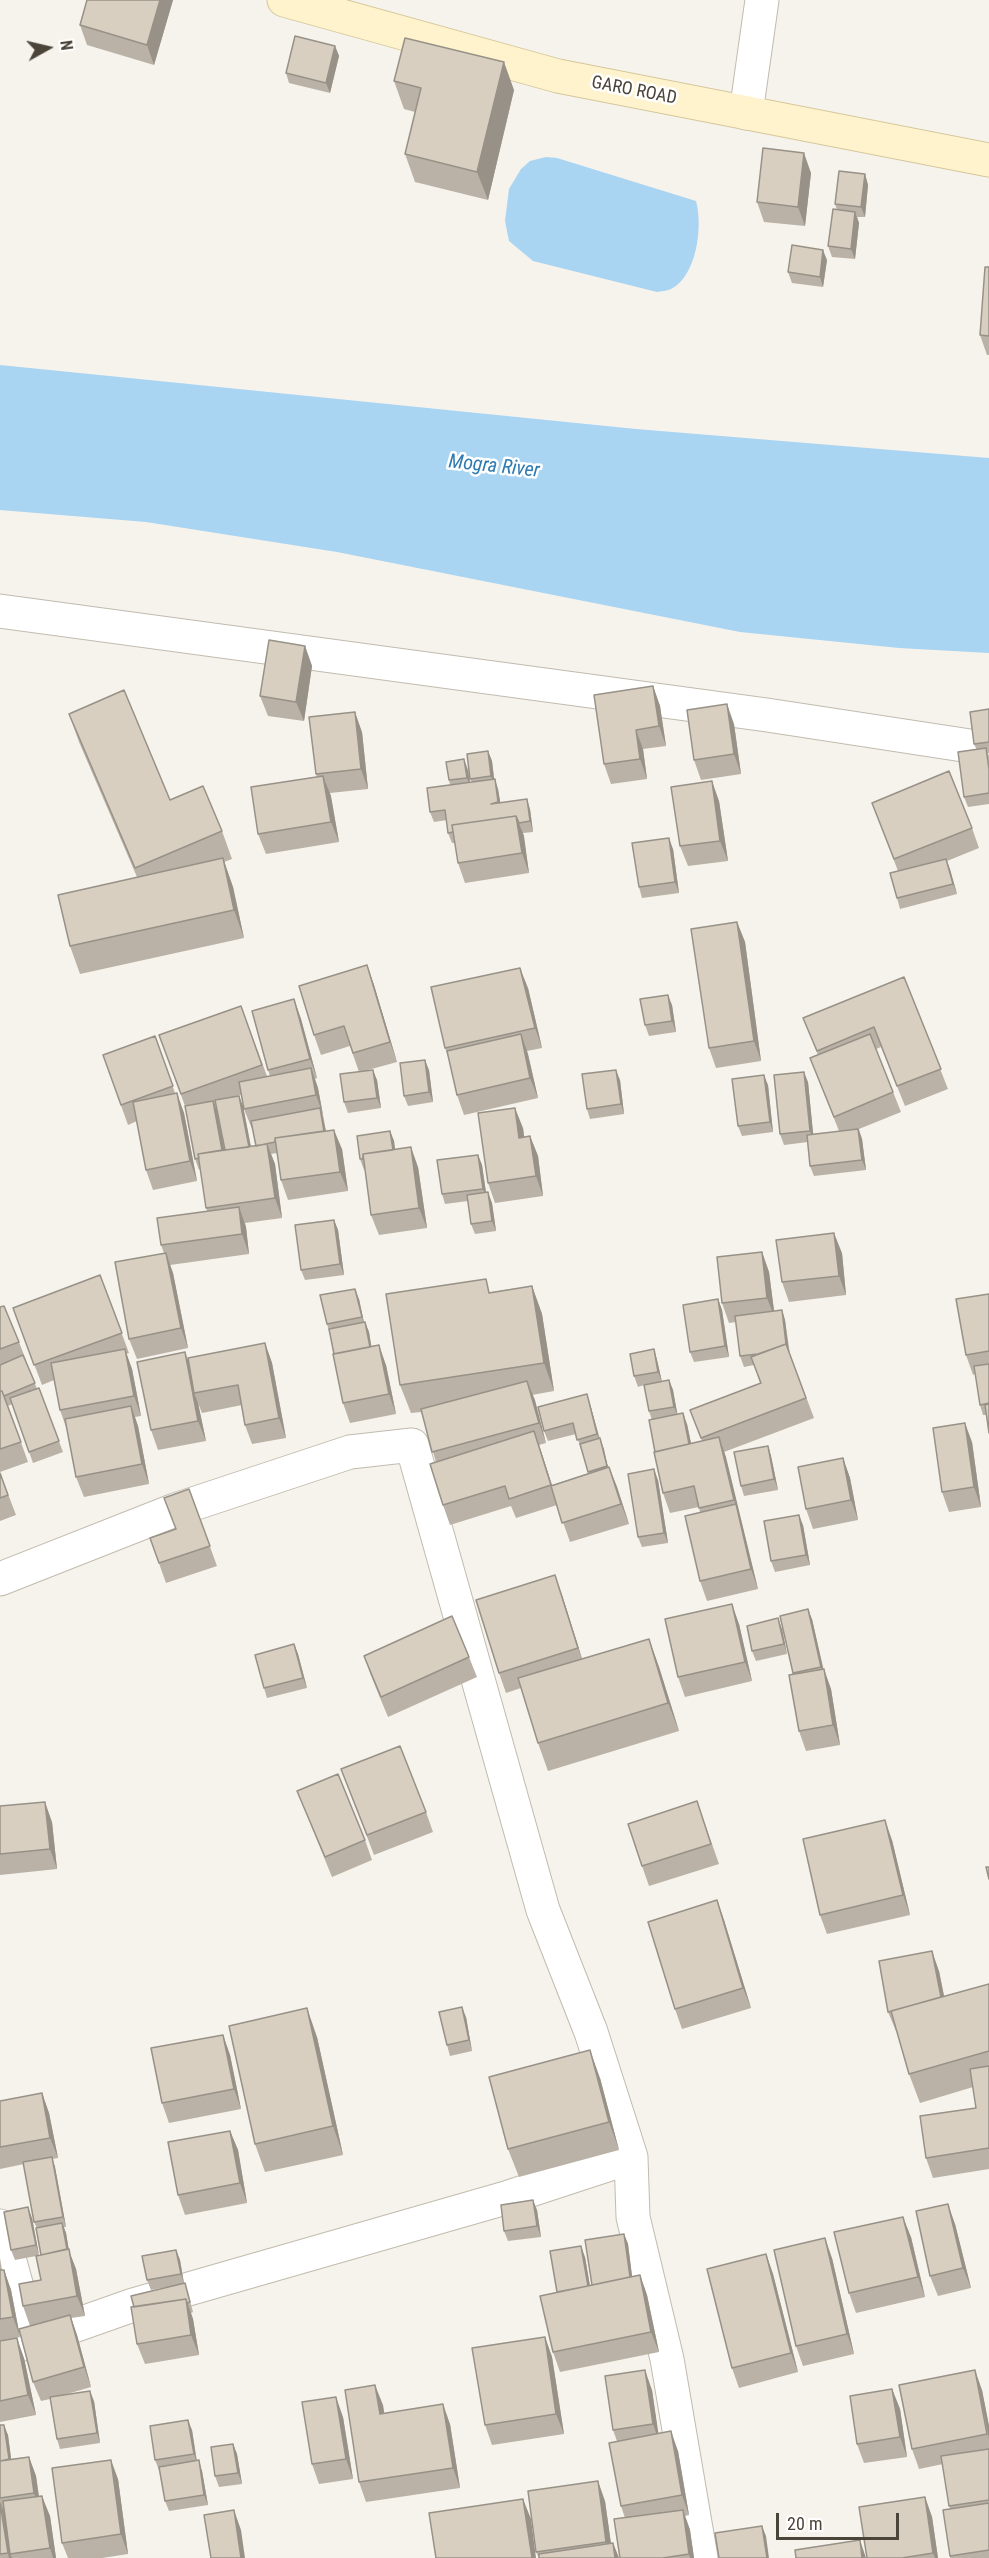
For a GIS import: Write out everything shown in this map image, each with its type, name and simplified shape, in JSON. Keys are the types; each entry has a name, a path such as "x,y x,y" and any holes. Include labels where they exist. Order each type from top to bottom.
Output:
{"street":[{"name":"GARO ROAD","path":"284,0 558,76 989,160"},
{"path":"746,112 762,0"},
{"path":"0,611 767,715 989,749"},
{"path":"0,1579 175,1510 350,1452 412,1445 543,1910 591,2032 631,2157 633,2217 666,2359 701,2558"},
{"path":"0,2352 133,2305 509,2197 631,2157"},
{"path":"0,2226 32,2341"}],"water":[{"path":"546,157 557,158 696,201 699,223 696,250 687,273 680,283 669,290 657,292 533,261 509,241 505,221 509,189 521,169 530,161"},
{"name":"Mogra River","path":"0,365 636,429 989,458 989,653 899,648 740,632 337,552 146,522 0,510"}],"building":[{"path":"87,0 160,0 147,45 80,25"},
{"path":"295,36 335,46 326,83 286,73"},
{"path":"405,38 504,62 477,172 405,154 421,88 394,81"},
{"path":"763,148 804,153 798,207 757,202"},
{"path":"839,171 865,174 861,207 835,204"},
{"path":"833,209 855,212 851,249 828,246"},
{"path":"792,245 823,250 820,277 788,272"},
{"path":"985,267 989,267 989,336 980,335"},
{"path":"269,640 305,646 296,702 260,696"},
{"path":"653,686 659,726 636,730 640,759 604,764 594,695"},
{"path":"124,690 170,800 203,786 222,831 135,868 69,714"},
{"path":"727,704 734,754 694,760 687,710"},
{"path":"989,709 989,742 974,744 970,712"},
{"path":"355,712 361,769 316,774 309,717"},
{"path":"986,748 989,793 964,797 958,752"},
{"path":"488,751 491,776 470,779 467,754"},
{"path":"464,759 467,778 449,780 446,762"},
{"path":"949,771 972,828 894,859 872,803"},
{"path":"323,776 331,822 258,834 251,787"},
{"path":"495,779 498,802 491,804 527,799 530,821 519,823 516,816 452,825 453,832 448,833 445,810 430,812 427,788"},
{"path":"712,781 720,841 680,846 671,787"},
{"path":"516,816 522,853 458,863 452,825"},
{"path":"669,838 675,882 639,887 632,843"},
{"path":"223,858 234,910 70,946 58,895"},
{"path":"946,859 953,884 897,898 890,873"},
{"path":"737,922 754,1041 709,1048 691,929"},
{"path":"367,965 390,1042 353,1053 344,1026 314,1035 299,986"},
{"path":"520,968 535,1028 445,1048 431,987"},
{"path":"904,977 941,1069 897,1086 874,1027 817,1051 803,1018"},
{"path":"668,995 672,1021 645,1025 640,999"},
{"path":"294,999 310,1059 268,1070 252,1011"},
{"path":"241,1006 262,1065 181,1094 159,1035"},
{"path":"521,1034 530,1078 457,1095 447,1051"},
{"path":"870,1034 893,1092 834,1117 810,1058"},
{"path":"155,1036 173,1086 121,1105 103,1055"},
{"path":"425,1060 429,1092 404,1096 400,1063"},
{"path":"311,1068 316,1095 244,1109 239,1082"},
{"path":"373,1070 377,1098 344,1102 340,1074"},
{"path":"616,1070 621,1104 587,1109 582,1074"},
{"path":"804,1072 810,1131 780,1134 774,1075"},
{"path":"764,1075 770,1122 738,1126 732,1079"},
{"path":"177,1093 190,1161 146,1170 133,1102"},
{"path":"239,1096 249,1147 225,1150 215,1100"},
{"path":"213,1101 222,1150 198,1154 199,1158 195,1159 185,1106"},
{"path":"320,1108 324,1131 275,1138 275,1142 256,1146 251,1121"},
{"path":"515,1108 519,1138 530,1136 536,1176 488,1183 478,1113"},
{"path":"858,1129 862,1160 810,1166 807,1135"},
{"path":"334,1130 340,1172 281,1180 275,1138"},
{"path":"390,1131 393,1150 363,1154 363,1159 360,1159 357,1136"},
{"path":"267,1144 275,1198 206,1208 198,1154"},
{"path":"411,1147 419,1208 371,1215 363,1154"},
{"path":"478,1155 483,1189 442,1194 437,1160"},
{"path":"488,1192 492,1221 471,1224 467,1195"},
{"path":"239,1207 242,1234 161,1245 157,1218"},
{"path":"334,1220 340,1264 301,1270 295,1225"},
{"path":"834,1233 839,1276 782,1282 776,1240"},
{"path":"762,1252 767,1298 722,1303 717,1257"},
{"path":"166,1253 181,1328 129,1339 115,1262"},
{"path":"100,1275 122,1333 34,1365 13,1308"},
{"path":"486,1279 489,1293 532,1286 544,1363 400,1385 386,1294"},
{"path":"355,1289 362,1317 327,1324 320,1295"},
{"path":"989,1294 989,1351 966,1355 956,1299"},
{"path":"718,1299 725,1346 690,1352 683,1305"},
{"path":"4,1306 19,1342 0,1349 0,1307"},
{"path":"782,1310 786,1344 758,1354 740,1356 735,1316"},
{"path":"365,1322 370,1347 334,1354 329,1329"},
{"path":"265,1343 279,1418 245,1425 238,1385 194,1393 188,1358"},
{"path":"786,1344 806,1398 701,1438 690,1410 761,1383 751,1357"},
{"path":"379,1345 389,1394 343,1403 333,1354"},
{"path":"125,1349 134,1396 60,1410 51,1363"},
{"path":"654,1349 658,1372 634,1376 630,1354"},
{"path":"185,1352 198,1421 151,1430 137,1362"},
{"path":"23,1355 35,1383 4,1396 0,1391 0,1365"},
{"path":"989,1364 989,1403 980,1405 974,1366"},
{"path":"669,1380 674,1407 649,1411 644,1385"},
{"path":"527,1381 539,1423 432,1452 421,1409"},
{"path":"39,1388 59,1441 29,1452 10,1398"},
{"path":"0,1391 2,1391 21,1442 0,1449"},
{"path":"587,1394 597,1434 577,1440 573,1423 544,1431 538,1407"},
{"path":"989,1404 989,1433 985,1405"},
{"path":"131,1406 142,1464 76,1477 65,1419"},
{"path":"683,1413 689,1444 655,1452 649,1420"},
{"path":"965,1423 974,1487 942,1492 933,1428"},
{"path":"534,1431 551,1485 509,1499 505,1486 443,1505 430,1464"},
{"path":"719,1437 734,1500 699,1508 694,1486 663,1493 654,1452"},
{"path":"600,1438 607,1466 588,1472 580,1444"},
{"path":"768,1446 774,1479 741,1486 734,1452"},
{"path":"843,1458 851,1500 806,1509 798,1467"},
{"path":"609,1467 621,1504 562,1523 551,1486"},
{"path":"654,1469 664,1533 638,1537 628,1474"},
{"path":"0,1473 8,1495 0,1498"},
{"path":"189,1489 210,1546 159,1563 150,1538 176,1529 164,1498"},
{"path":"736,1504 751,1569 700,1581 685,1516"},
{"path":"799,1515 806,1555 771,1561 764,1521"},
{"path":"555,1575 578,1648 499,1673 476,1600"},
{"path":"732,1604 745,1662 678,1677 665,1619"},
{"path":"808,1609 821,1667 793,1673 780,1616"},
{"path":"452,1616 469,1657 381,1697 364,1656"},
{"path":"778,1618 784,1644 752,1651 747,1626"},
{"path":"649,1639 668,1703 538,1743 518,1678"},
{"path":"294,1644 303,1678 264,1688 255,1655"},
{"path":"824,1669 833,1725 799,1731 789,1675"},
{"path":"400,1746 426,1812 367,1835 341,1769"},
{"path":"338,1774 365,1840 325,1857 297,1791"},
{"path":"697,1801 711,1844 642,1866 628,1824"},
{"path":"45,1802 50,1849 0,1854 0,1806"},
{"path":"885,1820 903,1895 820,1915 803,1839"},
{"path":"717,1900 743,1988 675,2009 648,1922"},
{"path":"932,1951 941,1997 888,2012 879,1961"},
{"path":"989,1984 989,2051 909,2074 891,2011"},
{"path":"462,2007 469,2040 447,2045 439,2012"},
{"path":"307,2008 333,2126 255,2144 229,2026"},
{"path":"223,2035 234,2089 162,2103 151,2048"},
{"path":"590,2050 609,2122 508,2149 489,2077"},
{"path":"989,2066 989,2148 926,2158 920,2116 976,2108 970,2069"},
{"path":"42,2093 50,2138 0,2147 0,2101"},
{"path":"230,2131 240,2183 178,2195 168,2142"},
{"path":"52,2157 63,2217 34,2222 23,2162"},
{"path":"533,2200 537,2226 504,2231 501,2205"},
{"path":"948,2204 963,2268 930,2276 916,2211"},
{"path":"28,2207 36,2245 11,2250 4,2212"},
{"path":"903,2217 918,2277 849,2293 834,2232"},
{"path":"62,2223 67,2249 41,2255 36,2228"},
{"path":"624,2234 630,2277 592,2285 585,2240"},
{"path":"825,2238 847,2334 796,2346 774,2250"},
{"path":"581,2246 588,2286 557,2292 550,2251"},
{"path":"69,2249 77,2296 23,2306 19,2284 41,2280 36,2256"},
{"path":"176,2250 181,2274 147,2280 142,2256"},
{"path":"766,2254 791,2353 732,2368 707,2269"},
{"path":"0,2270 4,2270 13,2317 0,2319"},
{"path":"640,2275 651,2332 553,2352 540,2296"},
{"path":"185,2283 190,2302 187,2303 186,2299 134,2307 131,2296"},
{"path":"186,2299 191,2335 137,2344 131,2307"},
{"path":"70,2315 84,2367 33,2382 19,2329"},
{"path":"545,2337 556,2414 485,2425 472,2348"},
{"path":"17,2338 28,2395 0,2401 0,2341"},
{"path":"645,2370 653,2424 613,2430 605,2376"},
{"path":"975,2370 987,2434 912,2449 899,2385"},
{"path":"375,2385 380,2414 443,2404 453,2468 359,2482 345,2390"},
{"path":"892,2389 900,2437 857,2444 850,2396"},
{"path":"90,2391 97,2433 57,2439 50,2397"},
{"path":"336,2397 346,2459 312,2464 302,2402"},
{"path":"188,2420 194,2454 155,2460 150,2426"},
{"path":"0,2425 4,2425 9,2459 0,2461"},
{"path":"671,2431 682,2495 621,2506 609,2443"},
{"path":"233,2444 238,2473 215,2476 211,2447"},
{"path":"989,2449 989,2500 949,2506 941,2456"},
{"path":"29,2457 34,2493 0,2498 0,2461"},
{"path":"111,2460 121,2534 62,2543 52,2468"},
{"path":"199,2460 204,2495 165,2501 159,2467"},
{"path":"598,2481 606,2542 536,2552 528,2491"},
{"path":"42,2496 50,2548 10,2554 3,2501"},
{"path":"925,2497 933,2553 902,2558 867,2558 859,2507"},
{"path":"523,2499 532,2558 436,2558 429,2513"},
{"path":"0,2503 8,2553 0,2554"},
{"path":"989,2503 989,2550 950,2556 943,2510"},
{"path":"234,2510 241,2558 211,2558 204,2515"},
{"path":"683,2510 689,2554 663,2558 620,2558 614,2519"},
{"path":"762,2526 767,2558 719,2558 715,2533"},
{"path":"860,2540 862,2558 796,2558 795,2550"},
{"path":"613,2543 615,2558 539,2558 539,2554"}]}
